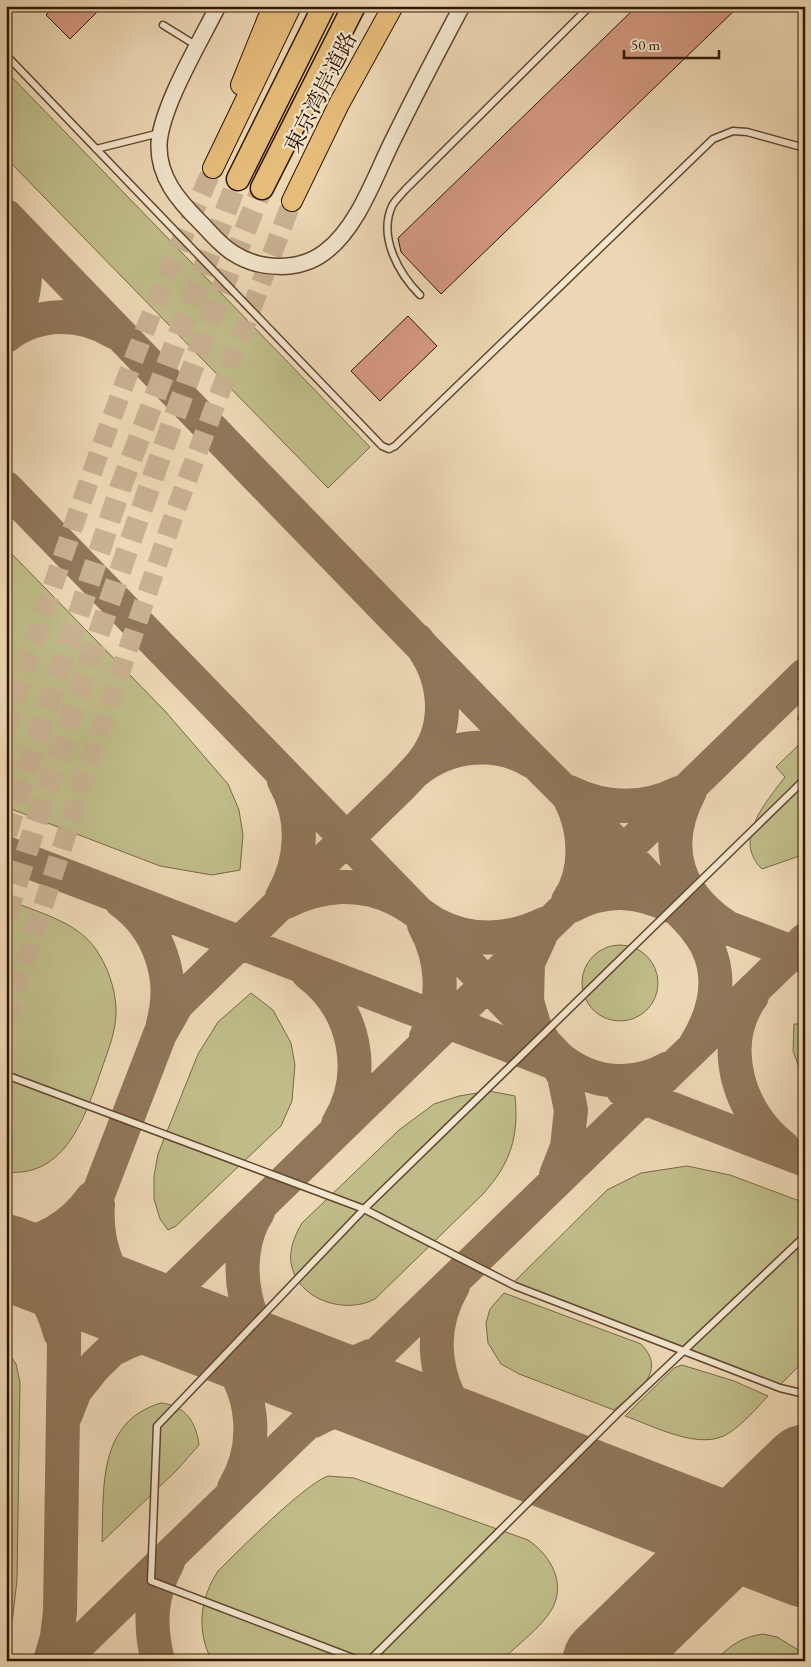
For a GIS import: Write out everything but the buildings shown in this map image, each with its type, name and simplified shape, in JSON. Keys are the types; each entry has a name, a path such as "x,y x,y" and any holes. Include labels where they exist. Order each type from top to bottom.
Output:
{"highway":[{"path":"225,144 232,106 273,6"},
{"path":"214,168 292,6"},
{"path":"238,179 324,6"},
{"path":"262,188 354,6"},
{"name":"東京湾岸道路","path":"292,201 339,104 393,6"},
{"path":"375,38 397,6"}],"street":[{"path":"218,6 168,108 160,133 161,160 168,185 189,211 219,242 233,253 263,266 291,266 324,254 348,230 433,59 462,6"}],"lane":[{"path":"420,296 407,282 394,259 388,228 392,206 405,190 590,6"},
{"path":"163,25 198,47"},
{"path":"6,55 375,439 389,449 395,446 459,386 713,139 733,131 747,132 805,148"},
{"path":"96,149 160,133"},
{"path":"361,1661 151,1580 157,1426 364,1209 805,779"},
{"path":"6,1075 364,1209 515,1286 780,1388 805,1394"},
{"path":"369,1661 618,1413 805,1236"}],"shaded area":[{"path":"6,71 370,447 328,488 6,158"},
{"path":"6,548 165,711 228,784 239,810 243,835 240,870 212,875 160,866 6,807"},
{"path":"805,739 805,854 762,869 754,858 750,846 751,834 761,809 785,777 776,767"},
{"path":"6,899 55,918 87,939 95,948 107,969 114,992 116,1016 114,1032 95,1089 80,1124 70,1141 58,1155 44,1165 27,1171 6,1172"},
{"path":"620,945 634,948 647,956 655,969 658,983 655,997 647,1010 634,1018 620,1021 606,1018 593,1010 585,997 582,983 585,969 593,956 606,948"},
{"path":"251,993 273,1010 291,1043 295,1065 292,1101 281,1126 176,1226 168,1230 160,1219 154,1199 154,1176 158,1154 198,1054 218,1022"},
{"path":"794,1024 805,1024 805,1083 793,1051"},
{"path":"489,1091 515,1096 516,1124 511,1148 506,1160 493,1183 483,1194 375,1299 363,1304 337,1304 324,1301 312,1295 302,1286 295,1276 291,1263 291,1253 293,1242 302,1223 399,1130 434,1104 459,1096"},
{"path":"687,1166 730,1175 805,1203 805,1360 777,1388 511,1285 607,1190 641,1173"},
{"path":"504,1293 641,1344 649,1354 652,1364 646,1381 614,1410 519,1374 501,1364 488,1343 486,1323 490,1309"},
{"path":"6,1349 16,1364 20,1382 17,1580 12,1623 6,1635"},
{"path":"682,1365 734,1381 768,1396 750,1416 729,1433 718,1438 705,1440 691,1439 663,1431 625,1416 674,1368"},
{"path":"161,1403 177,1408 188,1416 195,1429 199,1445 177,1470 102,1542 105,1479 108,1459 115,1441 125,1425 140,1412"},
{"path":"328,1476 354,1478 528,1540 543,1553 554,1570 558,1589 552,1609 535,1630 501,1661 212,1661 204,1638 202,1615 207,1592 218,1571 304,1491"},
{"path":"763,1634 777,1637 805,1654 805,1661 714,1661 736,1643 748,1637"}],"taxiway":[{"path":"6,216 507,734 620,847 690,922 707,946 715,972 714,998 711,1011 694,1047"},
{"path":"6,333 19,307 25,280 23,252 12,226"},
{"path":"6,336 32,322 60,317 88,321 114,332"},
{"path":"6,488 559,1058 571,1067 584,1073 612,1081 641,1079 669,1068"},
{"path":"50,1661 57,1637 60,1612 65,1280 160,1034 177,1004 402,785 421,765 432,748 438,732 442,700 434,669 427,654 417,640"},
{"path":"66,1414 75,1391 95,1366 805,675"},
{"path":"417,770 443,755 472,748 502,750 517,754 531,761"},
{"path":"282,897 294,869 299,839 296,809 284,781"},
{"path":"690,791 681,811 676,831 676,850 679,867 685,884 696,900 710,915 728,928"},
{"path":"569,792 597,802 624,806 651,803 679,793"},
{"path":"568,901 579,877 582,864 582,837 570,799"},
{"path":"6,853 560,1065"},
{"path":"286,902 313,891 327,888 355,887 383,893 406,904 435,924 448,930 476,937 517,934 544,924"},
{"path":"571,906 597,896 609,893 622,893 647,897 673,907"},
{"path":"121,901 135,912 146,926 162,956 167,990 167,1007 163,1024"},
{"path":"707,920 805,957"},
{"path":"424,925 435,952 440,981 437,1010 426,1037"},
{"path":"540,937 528,963 527,1001 534,1025 564,1076 571,1110 567,1147 556,1175"},
{"path":"61,1661 805,940"},
{"path":"308,973 324,987 337,1004 346,1023 352,1043 355,1063 353,1084 348,1105 338,1124"},
{"path":"752,996 741,1015 736,1036 735,1057 738,1078 745,1098 755,1116 768,1133 783,1147"},
{"path":"623,1090 805,1160"},
{"path":"6,1247 31,1242 55,1232 75,1217 92,1198"},
{"path":"98,1205 99,1236 108,1266 125,1293 150,1312"},
{"path":"258,1212 249,1230 244,1251 243,1273 245,1296 252,1317 262,1337 275,1353 292,1366 300,1369 320,1370 331,1368 353,1363 370,1356"},
{"path":"6,1258 25,1273 40,1290 47,1300 60,1333"},
{"path":"453,1286 443,1307 438,1329 437,1351 440,1372 447,1392 458,1411 472,1428 490,1443"},
{"path":"118,1347 134,1340 167,1331 187,1330 204,1337 231,1365 240,1382 250,1417 248,1454 234,1488"},
{"path":"313,1421 333,1412 354,1407 397,1408"},
{"path":"637,1501 726,1543 805,1587"},
{"path":"715,1523 805,1545"},
{"path":"158,1661 153,1635 153,1610 158,1586 168,1562"}],"runway":[{"path":"6,1257 805,1565"},
{"path":"605,1661 805,1467"}],"tunnel":[{"path":"6,729 102,446 155,306 213,168"},
{"path":"6,834 121,486 238,179"},
{"path":"6,916 128,549 193,368 262,188"},
{"path":"6,1020 94,749 175,512 292,201"}]}
